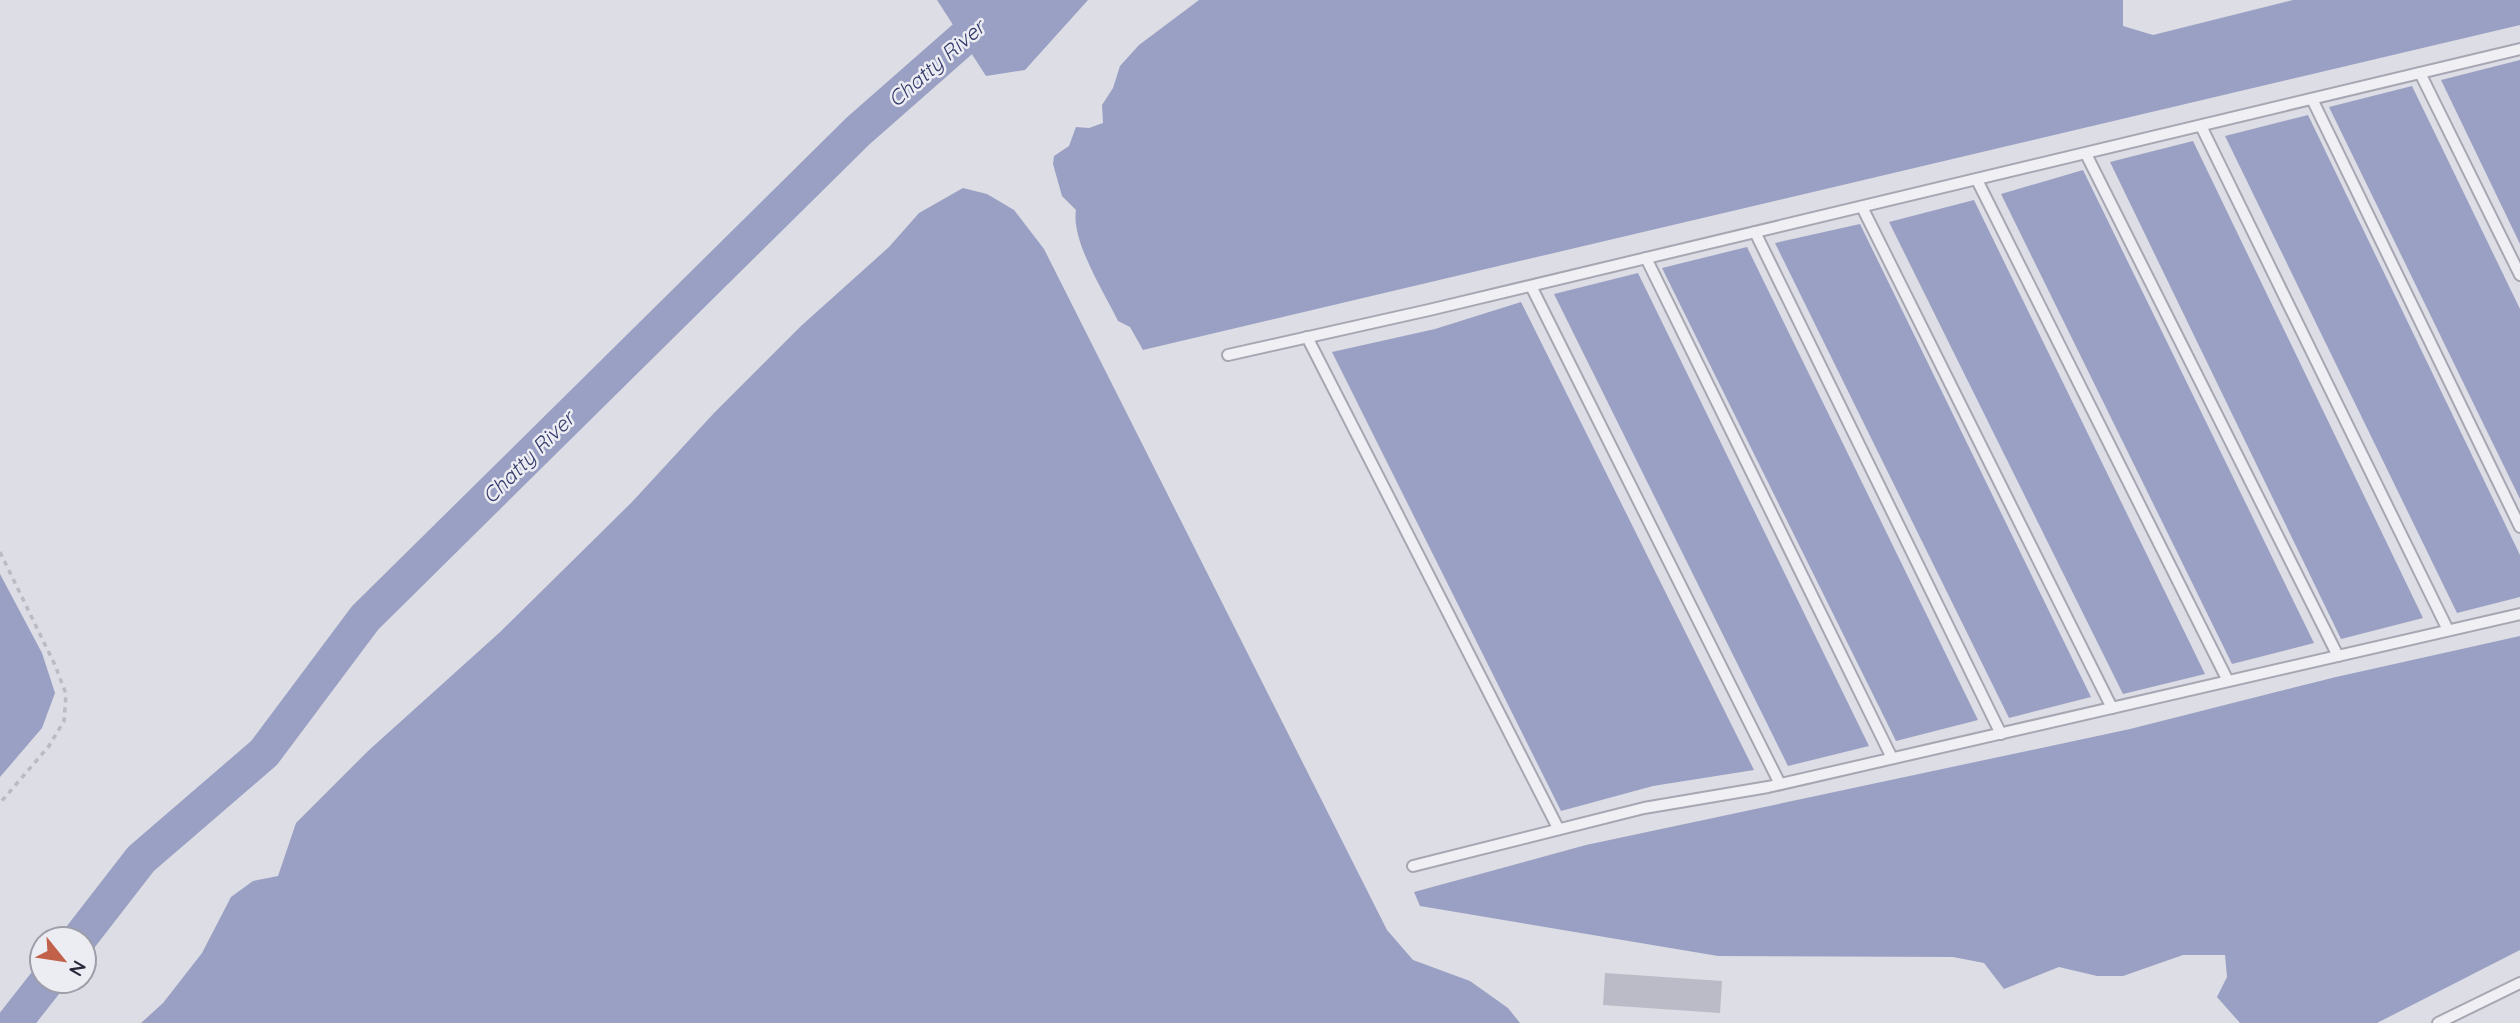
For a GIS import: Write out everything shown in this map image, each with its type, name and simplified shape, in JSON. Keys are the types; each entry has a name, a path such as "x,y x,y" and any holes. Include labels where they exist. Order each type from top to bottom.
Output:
{"lane":[{"path":"1228,355 1531,286 2520,49"},
{"path":"2420,73 2520,275"},
{"path":"2312,99 2520,527"},
{"path":"2201,126 2448,630"},
{"path":"2086,154 2338,656"},
{"path":"1977,180 2228,681"},
{"path":"1862,207 2112,708"},
{"path":"1755,232 2001,734"},
{"path":"1646,258 1892,758"},
{"path":"1531,286 1780,784"},
{"path":"1307,337 1558,828"},
{"path":"1413,866 1644,807 1780,784 2520,614"},
{"path":"2438,1023 2520,983"}],"path":[{"path":"0,552 55,665 66,694 64,721 49,746 0,803"}],"water":[{"path":"937,0 1088,0 1025,70 986,76"},
{"path":"1199,0 2123,0 2123,26 2153,35 2293,0 2520,0 2520,25 1143,350 1130,327 1118,321 1083,251 1078,236 1076,210 1062,196 1053,164 1054,156 1069,146 1076,127 1089,128 1103,123 1102,105 1113,88 1120,66 1139,45"},
{"path":"2520,60 2520,244 2441,80"},
{"path":"2412,86 2520,309 2520,499 2329,107"},
{"path":"2308,115 2520,555 2520,597 2457,613 2225,136"},
{"path":"2193,141 2423,618 2341,639 2110,162"},
{"path":"2083,170 2314,643 2232,664 2001,194"},
{"path":"963,188 987,194 1014,210 1044,249 1387,930 1413,960 1470,981 1508,1008 1520,1023 141,1023 163,1003 202,953 231,897 253,881 278,876 296,823 368,751 499,633 632,502 714,413 801,326 889,247 919,213"},
{"path":"1974,200 2205,674 2123,694 1889,222"},
{"path":"1860,224 2091,697 2009,718 1775,243"},
{"path":"1747,247 1978,720 1896,741 1662,268"},
{"path":"1638,273 1869,746 1788,766 1554,294"},
{"path":"1521,302 1754,770 1653,786 1561,811 1332,352 1435,329"},
{"path":"0,574 42,653 55,693 42,728 0,777"},
{"path":"2520,636 2520,950 2377,1023 2240,1023 2217,997 2227,977 2225,955 2183,955 2123,976 2097,976 2059,967 2004,989 1984,963 1953,957 1718,956 1420,906 1414,892 1586,845 2130,729 2336,677"}],"building":[{"path":"1605,973 1722,981 1720,1013 1603,1005"}],"waterway":[{"name":"Chatty River","path":"90,925 141,859 264,753 365,618 858,131 1007,0"},
{"name":"Chatty River","path":"14,1023 36,995"}]}
